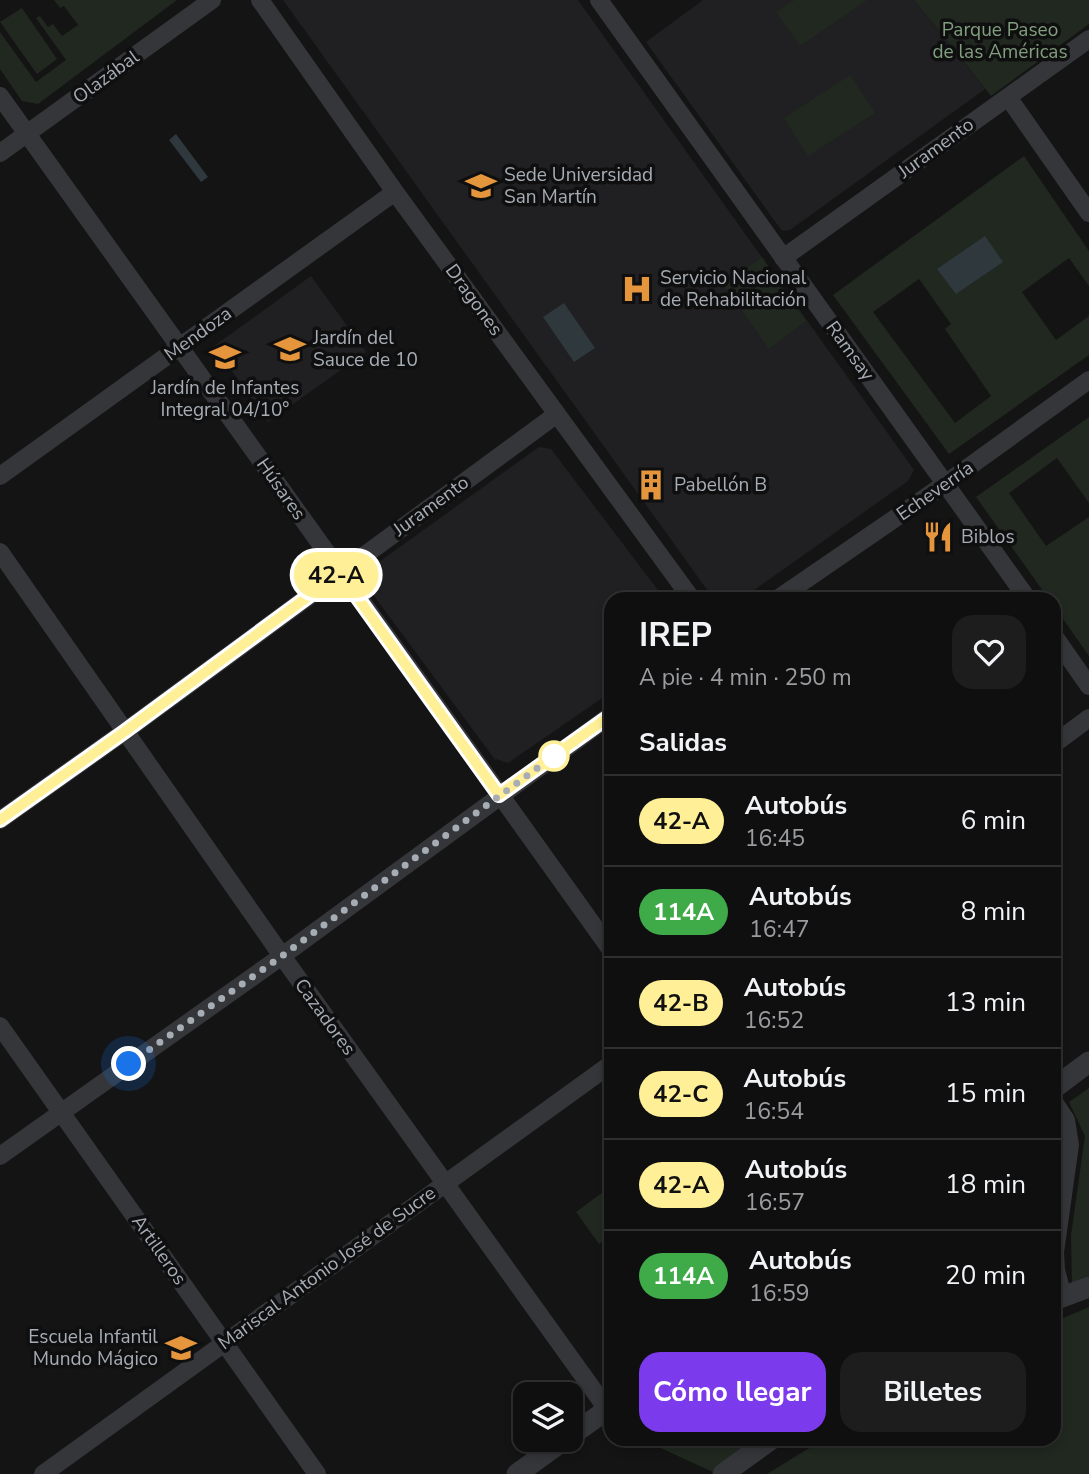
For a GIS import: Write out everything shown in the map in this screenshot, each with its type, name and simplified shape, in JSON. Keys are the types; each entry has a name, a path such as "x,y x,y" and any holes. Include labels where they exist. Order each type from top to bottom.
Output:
{"street":[{"name":"Olazábal","path":"0,153 212,0"},
{"name":"Dragones","path":"260,0 395,192 687,592"},
{"name":"Ramsay","path":"599,0 1023,592"},
{"name":"Juramento","path":"783,258 1089,39"},
{"name":"Húsares","path":"0,96 604,940"},
{"path":"1008,97 1089,213"},
{"name":"Mendoza","path":"0,476 395,192"},
{"name":"Echeverría","path":"788,592 945,484 1089,380"},
{"name":"Juramento","path":"0,820 557,414"},
{"name":"Cazadores","path":"0,552 444,1184 604,1401"},
{"path":"1061,646 1089,686"},
{"path":"1061,739 1089,718"},
{"path":"0,1156 282,956 604,720"},
{"name":"Artilleros","path":"0,1026 317,1474"},
{"path":"1061,1083 1089,1062"},
{"name":"Mariscal Antonio José de Sucre","path":"43,1474 604,1069"},
{"path":"1061,1112 1066,1120 1070,1145 1061,1209"},
{"path":"1061,1298 1089,1287"},
{"path":"583,1427 604,1412"},
{"path":"723,1474 762,1446"},
{"path":"517,1474 547,1452"}],"shaded area":[{"name":"Servicio Nacional de Rehabilitación","path":"283,0 578,0 914,470 908,481 751,592 709,592"},
{"path":"703,0 914,0 985,89 790,230 782,231 646,42"},
{"path":"176,134 208,177 201,182 169,140"},
{"path":"985,236 1003,262 956,294 937,269"},
{"name":"Jardín del Sauce de 10","path":"311,276 366,352 268,422 214,346"},
{"path":"564,303 595,348 574,362 543,317"},
{"path":"539,447 551,449 659,592 604,592 604,697 508,763 496,761 363,581 365,572"}],"green space":[{"path":"54,0 177,0 38,104 22,101 0,69 0,32 36,82 66,60 36,18 40,16 48,27 53,24 62,36 78,25 64,6 60,8"},
{"path":"794,0 867,0 800,46 776,12"},
{"name":"Parque Paseo de las Américas","path":"914,0 1089,0 1089,24 991,96"},
{"path":"22,8 57,59 37,74 0,22"},
{"path":"850,75 875,113 808,156 784,118"},
{"path":"1024,156 1089,251 1089,286 1069,258 1022,292 1056,340 1089,316 1089,355 949,454 833,295","holes":["919,279 951,324 945,329 991,396 955,423 873,312"]},
{"path":"762,257 806,321 769,349 724,285"},
{"path":"1089,417 1089,503 1057,458 1009,493 1046,546 1089,517 1089,656 1061,616 1061,592 1044,592 976,497"},
{"path":"1089,1088 1089,1276 1072,1283 1071,1235 1085,1136 1069,1102"},
{"path":"604,1191 604,1240 599,1244 576,1212"},
{"path":"1089,1307 1089,1474 767,1474 813,1446 1061,1446 1061,1319"},
{"path":"656,1446 753,1446 715,1473"}],"bus line":[{"name":"42-A","path":"0,820 340,573 499,795 604,720"}],"place":[{"name":"Sede Universidad San Martín","path":"481,186"},
{"name":"Servicio Nacional de Rehabilitación","path":"637,289"},
{"name":"Jardín del Sauce de 10","path":"290,349"},
{"name":"Jardín de Infantes Integral 04/10°","path":"225,357"},
{"name":"Pabellón B","path":"651,485"},
{"name":"Biblos","path":"938,537"},
{"name":"Escuela Infantil Mundo Mágico","path":"181,1348"}],"route":[{"path":"129,1064 282,956 554,756"}]}
